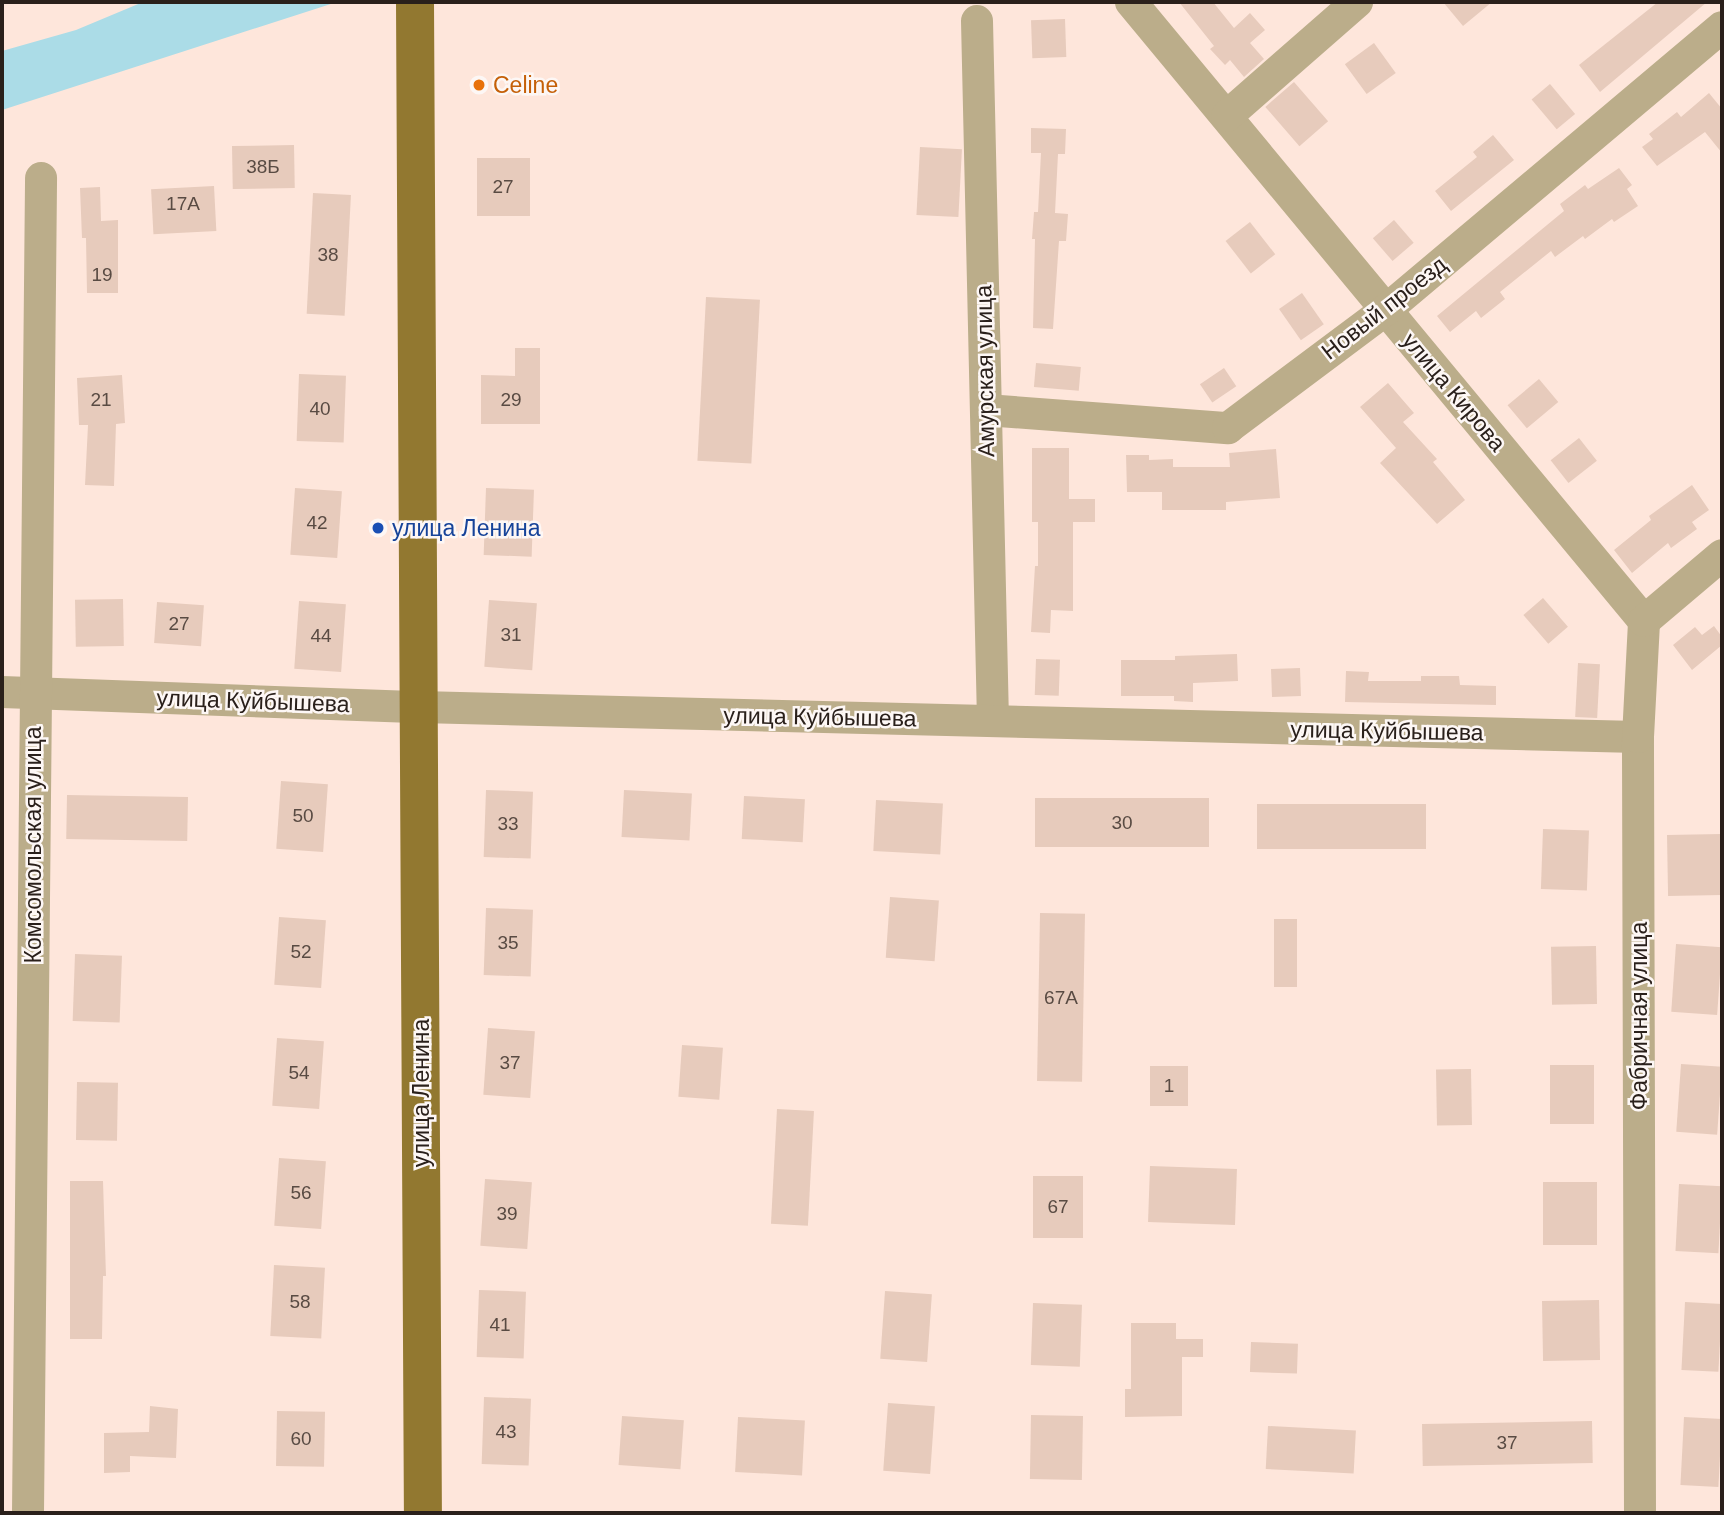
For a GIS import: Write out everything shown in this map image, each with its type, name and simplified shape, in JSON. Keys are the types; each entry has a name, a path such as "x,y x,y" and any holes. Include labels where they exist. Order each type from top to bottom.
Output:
{"main road":[{"name":"улица Ленина","path":"415,2 423,1513"}],"street":[{"name":"улица Кирова","path":"1130,2 1644,621"},
{"path":"1227,116 1357,2"},
{"name":"Амурская улица","path":"977,21 993,721"},
{"name":"Новый проезд","path":"986,410 1228,428 1386,310 1722,27"},
{"name":"Комсомольская улица","path":"28,1513 41,178"},
{"path":"1644,621 1722,555"},
{"name":"Фабричная улица","path":"1640,1513 1638,737 1644,621"},
{"name":"улица Куйбышева","path":"2,692 420,707 1638,737"}],"water":[{"path":"143,2 337,2 2,110 2,51 76,30"}],"building":[{"path":"1179,2 1213,2 1234,28 1250,13 1265,30 1250,43 1264,59 1244,77 1230,60 1225,65 1210,49 1214,46"},
{"path":"1443,2 1492,2 1463,26"},
{"path":"1658,2 1707,2 1600,92 1579,65"},
{"path":"1065,19 1066,57 1032,58 1031,20"},
{"path":"1374,43 1396,73 1367,94 1345,64"},
{"path":"1294,82 1328,121 1299,146 1265,107"},
{"path":"1550,84 1575,114 1557,129 1532,99"},
{"path":"1709,93 1722,109 1722,153 1705,132 1657,166 1642,147 1653,139 1649,134 1677,112 1681,117"},
{"path":"1031,128 1066,129 1065,154 1058,154 1055,213 1068,214 1066,241 1059,241 1053,329 1033,328 1035,239 1032,239 1034,212 1038,212 1041,153 1031,153"},
{"path":"1493,135 1514,160 1451,211 1435,191 1477,157 1473,152"},
{"path":"294,145 295,188 233,189 232,146"},
{"path":"920,147 962,149 958,217 916,215"},
{"path":"477,158 530,158 530,216 477,216"},
{"path":"1619,168 1632,185 1627,189 1638,206 1614,222 1612,219 1585,239 1583,236 1555,257 1551,251 1500,292 1505,299 1481,318 1476,311 1450,332 1437,316 1564,211 1560,204 1585,185 1588,189"},
{"path":"214,186 216,231 153,234 151,189"},
{"path":"100,187 101,221 118,220 118,293 87,293 86,238 82,238 80,188"},
{"path":"313,193 351,195 345,316 307,314"},
{"path":"1394,220 1414,243 1393,261 1373,238"},
{"path":"1250,222 1275,254 1251,273 1226,241"},
{"path":"1302,293 1324,324 1301,340 1279,309"},
{"path":"706,297 760,300 751,464 697,461"},
{"path":"515,348 540,348 540,424 481,424 481,375 515,376"},
{"path":"1036,363 1081,367 1079,391 1034,387"},
{"path":"1224,368 1236,386 1212,402 1200,384"},
{"path":"299,374 346,376 344,443 297,441"},
{"path":"122,375 125,423 116,424 114,486 85,485 88,425 79,425 77,378"},
{"path":"1539,379 1558,402 1527,428 1508,405"},
{"path":"1388,383 1414,413 1403,422 1437,459 1433,462 1465,500 1437,524 1380,463 1396,448 1360,407"},
{"path":"1579,438 1597,461 1568,483 1551,460"},
{"path":"1032,448 1069,448 1069,499 1095,499 1095,522 1073,522 1073,611 1051,610 1050,633 1031,632 1035,566 1038,566 1038,522 1032,522"},
{"path":"1276,449 1280,498 1226,502 1226,510 1162,510 1162,492 1127,492 1126,455 1149,455 1149,460 1173,459 1173,467 1230,467 1229,453"},
{"path":"1692,485 1709,510 1692,522 1697,529 1671,548 1668,543 1632,573 1614,550 1651,520 1649,516"},
{"path":"295,488 342,491 337,558 290,555"},
{"path":"486,488 534,490 532,557 484,555"},
{"path":"1543,598 1568,627 1548,644 1523,615"},
{"path":"123,599 124,646 76,647 75,600"},
{"path":"489,600 537,603 532,670 484,667"},
{"path":"299,601 346,604 341,672 294,669"},
{"path":"157,602 204,605 201,646 154,643"},
{"path":"1714,626 1722,637 1722,645 1692,670 1673,645 1695,627 1702,635"},
{"path":"1237,654 1238,681 1193,683 1193,702 1174,701 1174,696 1121,696 1121,660 1175,660 1175,656"},
{"path":"1036,659 1060,660 1059,696 1035,695"},
{"path":"1578,663 1600,664 1597,718 1575,717"},
{"path":"1300,668 1301,696 1272,697 1271,669"},
{"path":"1346,671 1369,672 1368,681 1421,681 1421,676 1459,676 1460,685 1496,686 1496,705 1345,702"},
{"path":"281,781 328,784 323,852 276,849"},
{"path":"486,790 533,792 531,859 484,857"},
{"path":"624,790 692,794 689,840 622,837"},
{"path":"67,795 188,797 187,841 66,839"},
{"path":"744,796 805,799 803,842 742,839"},
{"path":"1035,798 1209,798 1209,847 1035,847"},
{"path":"876,800 943,804 940,854 873,851"},
{"path":"1257,804 1426,804 1426,849 1257,849"},
{"path":"1543,829 1589,831 1587,891 1541,889"},
{"path":"1721,834 1722,895 1668,896 1667,835"},
{"path":"890,897 939,900 935,961 886,958"},
{"path":"486,908 533,910 531,977 484,975"},
{"path":"1040,913 1085,914 1082,1082 1037,1081"},
{"path":"279,917 326,920 321,988 274,985"},
{"path":"1274,919 1297,919 1297,987 1274,987"},
{"path":"1676,944 1722,947 1717,1015 1671,1012"},
{"path":"1596,946 1597,1004 1552,1005 1551,947"},
{"path":"75,954 122,956 120,1023 73,1021"},
{"path":"488,1028 535,1031 530,1098 483,1095"},
{"path":"277,1038 324,1041 319,1109 272,1106"},
{"path":"682,1045 723,1048 719,1100 678,1097"},
{"path":"1681,1064 1722,1067 1717,1135 1676,1132"},
{"path":"1550,1065 1594,1065 1594,1124 1550,1124"},
{"path":"1150,1066 1188,1066 1188,1106 1150,1106"},
{"path":"1471,1069 1472,1125 1437,1126 1436,1070"},
{"path":"77,1082 118,1083 117,1141 76,1140"},
{"path":"777,1109 814,1111 808,1226 771,1224"},
{"path":"279,1158 326,1161 321,1229 274,1226"},
{"path":"1150,1166 1237,1169 1235,1225 1148,1222"},
{"path":"1033,1176 1083,1176 1083,1238 1033,1238"},
{"path":"485,1179 532,1182 527,1249 480,1246"},
{"path":"70,1181 103,1181 106,1276 103,1276 102,1339 70,1339"},
{"path":"1543,1182 1597,1182 1597,1245 1543,1245"},
{"path":"1679,1184 1722,1186 1718,1253 1675,1251"},
{"path":"274,1265 325,1268 321,1339 270,1336"},
{"path":"479,1290 526,1292 524,1359 477,1357"},
{"path":"885,1291 932,1294 927,1362 880,1359"},
{"path":"1599,1300 1600,1360 1543,1361 1542,1301"},
{"path":"1685,1302 1722,1304 1718,1372 1681,1370"},
{"path":"1033,1303 1082,1305 1080,1367 1031,1365"},
{"path":"1131,1323 1176,1323 1176,1339 1203,1339 1203,1357 1182,1357 1182,1416 1125,1417 1125,1389 1131,1389"},
{"path":"1251,1342 1298,1344 1297,1374 1250,1372"},
{"path":"484,1397 531,1399 529,1466 482,1464"},
{"path":"888,1403 935,1406 930,1474 883,1471"},
{"path":"150,1406 178,1409 176,1458 130,1456 130,1472 104,1473 104,1433 149,1432"},
{"path":"277,1411 325,1412 324,1467 276,1466"},
{"path":"1031,1415 1083,1416 1082,1480 1030,1479"},
{"path":"622,1416 684,1420 680,1469 619,1465"},
{"path":"738,1417 805,1421 802,1475 735,1472"},
{"path":"1684,1417 1722,1419 1718,1487 1680,1485"},
{"path":"1592,1421 1593,1463 1423,1466 1422,1424"},
{"path":"1268,1426 1356,1431 1354,1474 1266,1469"}],"place":[{"name":"Celine","path":"479,85"},
{"name":"улица Ленина","path":"378,528"}]}
